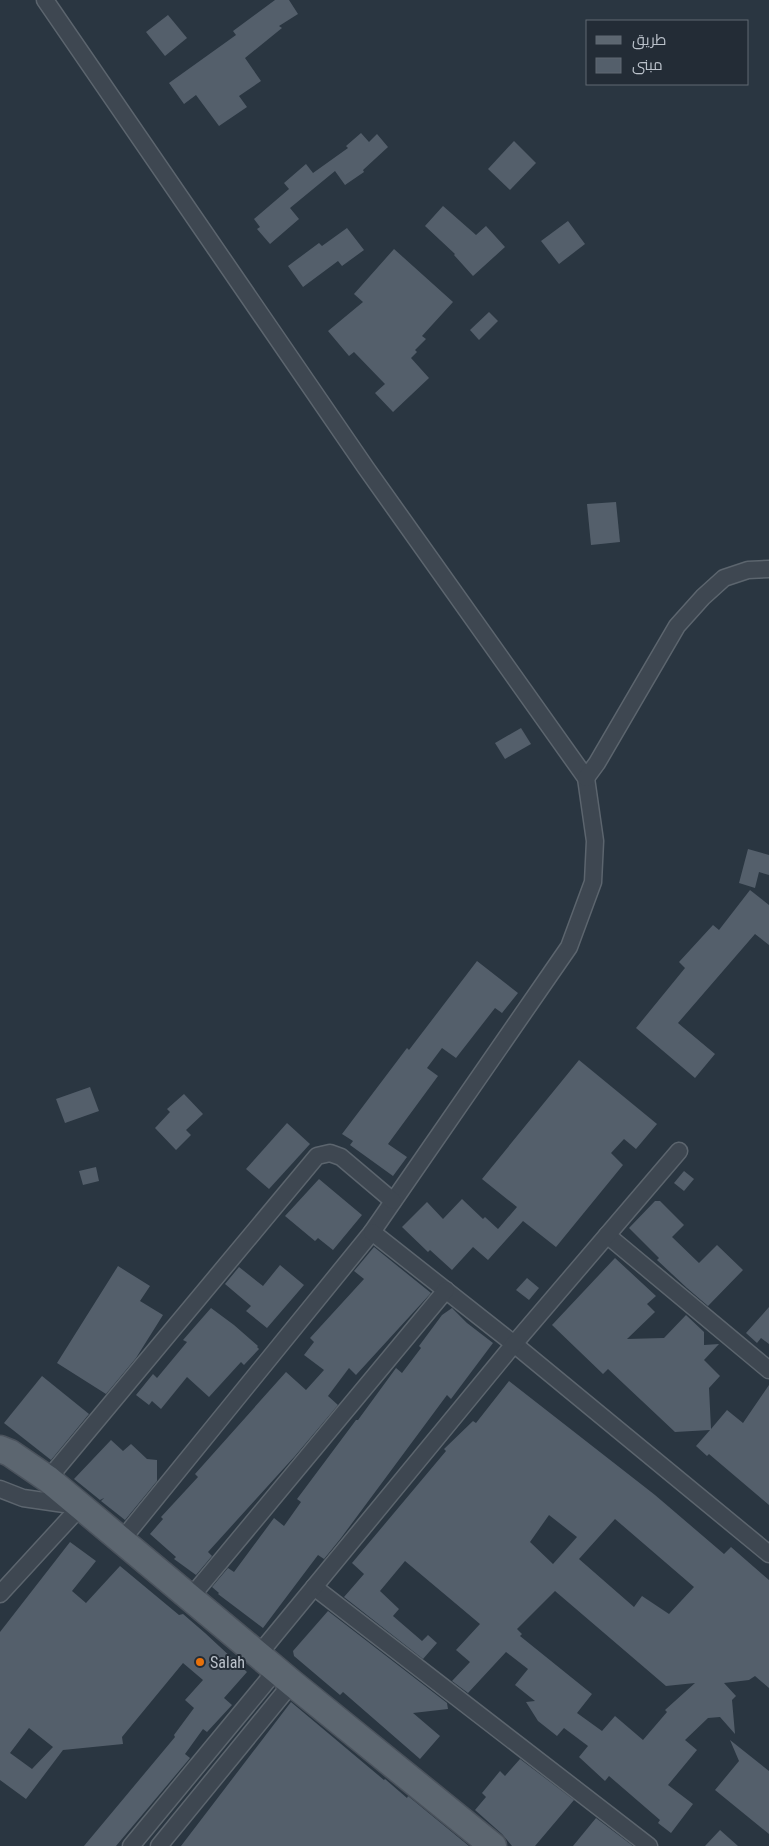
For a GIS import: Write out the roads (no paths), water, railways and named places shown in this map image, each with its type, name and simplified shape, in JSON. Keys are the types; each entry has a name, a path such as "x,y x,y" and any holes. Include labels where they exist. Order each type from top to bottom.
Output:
{"main road":[{"path":"0,1449 10,1453 48,1479 489,1845"}],"street":[{"path":"46,0 366,468 586,778 595,841 592,882 569,947 372,1232 121,1541"},
{"path":"586,778 597,763 677,626 703,597 724,578 748,570 769,569"},
{"path":"159,1846 276,1669 314,1587 514,1344 679,1151"},
{"path":"48,1479 317,1156 330,1153 341,1157 393,1201"},
{"path":"372,1232 514,1344 769,1554"},
{"path":"607,1235 769,1370"},
{"path":"190,1598 446,1290"},
{"path":"0,1489 23,1498 80,1507"},
{"path":"0,1594 80,1507"},
{"path":"314,1587 649,1846"},
{"path":"131,1846 276,1669"}],"place":[{"name":"Salah","path":"200,1662"}]}
